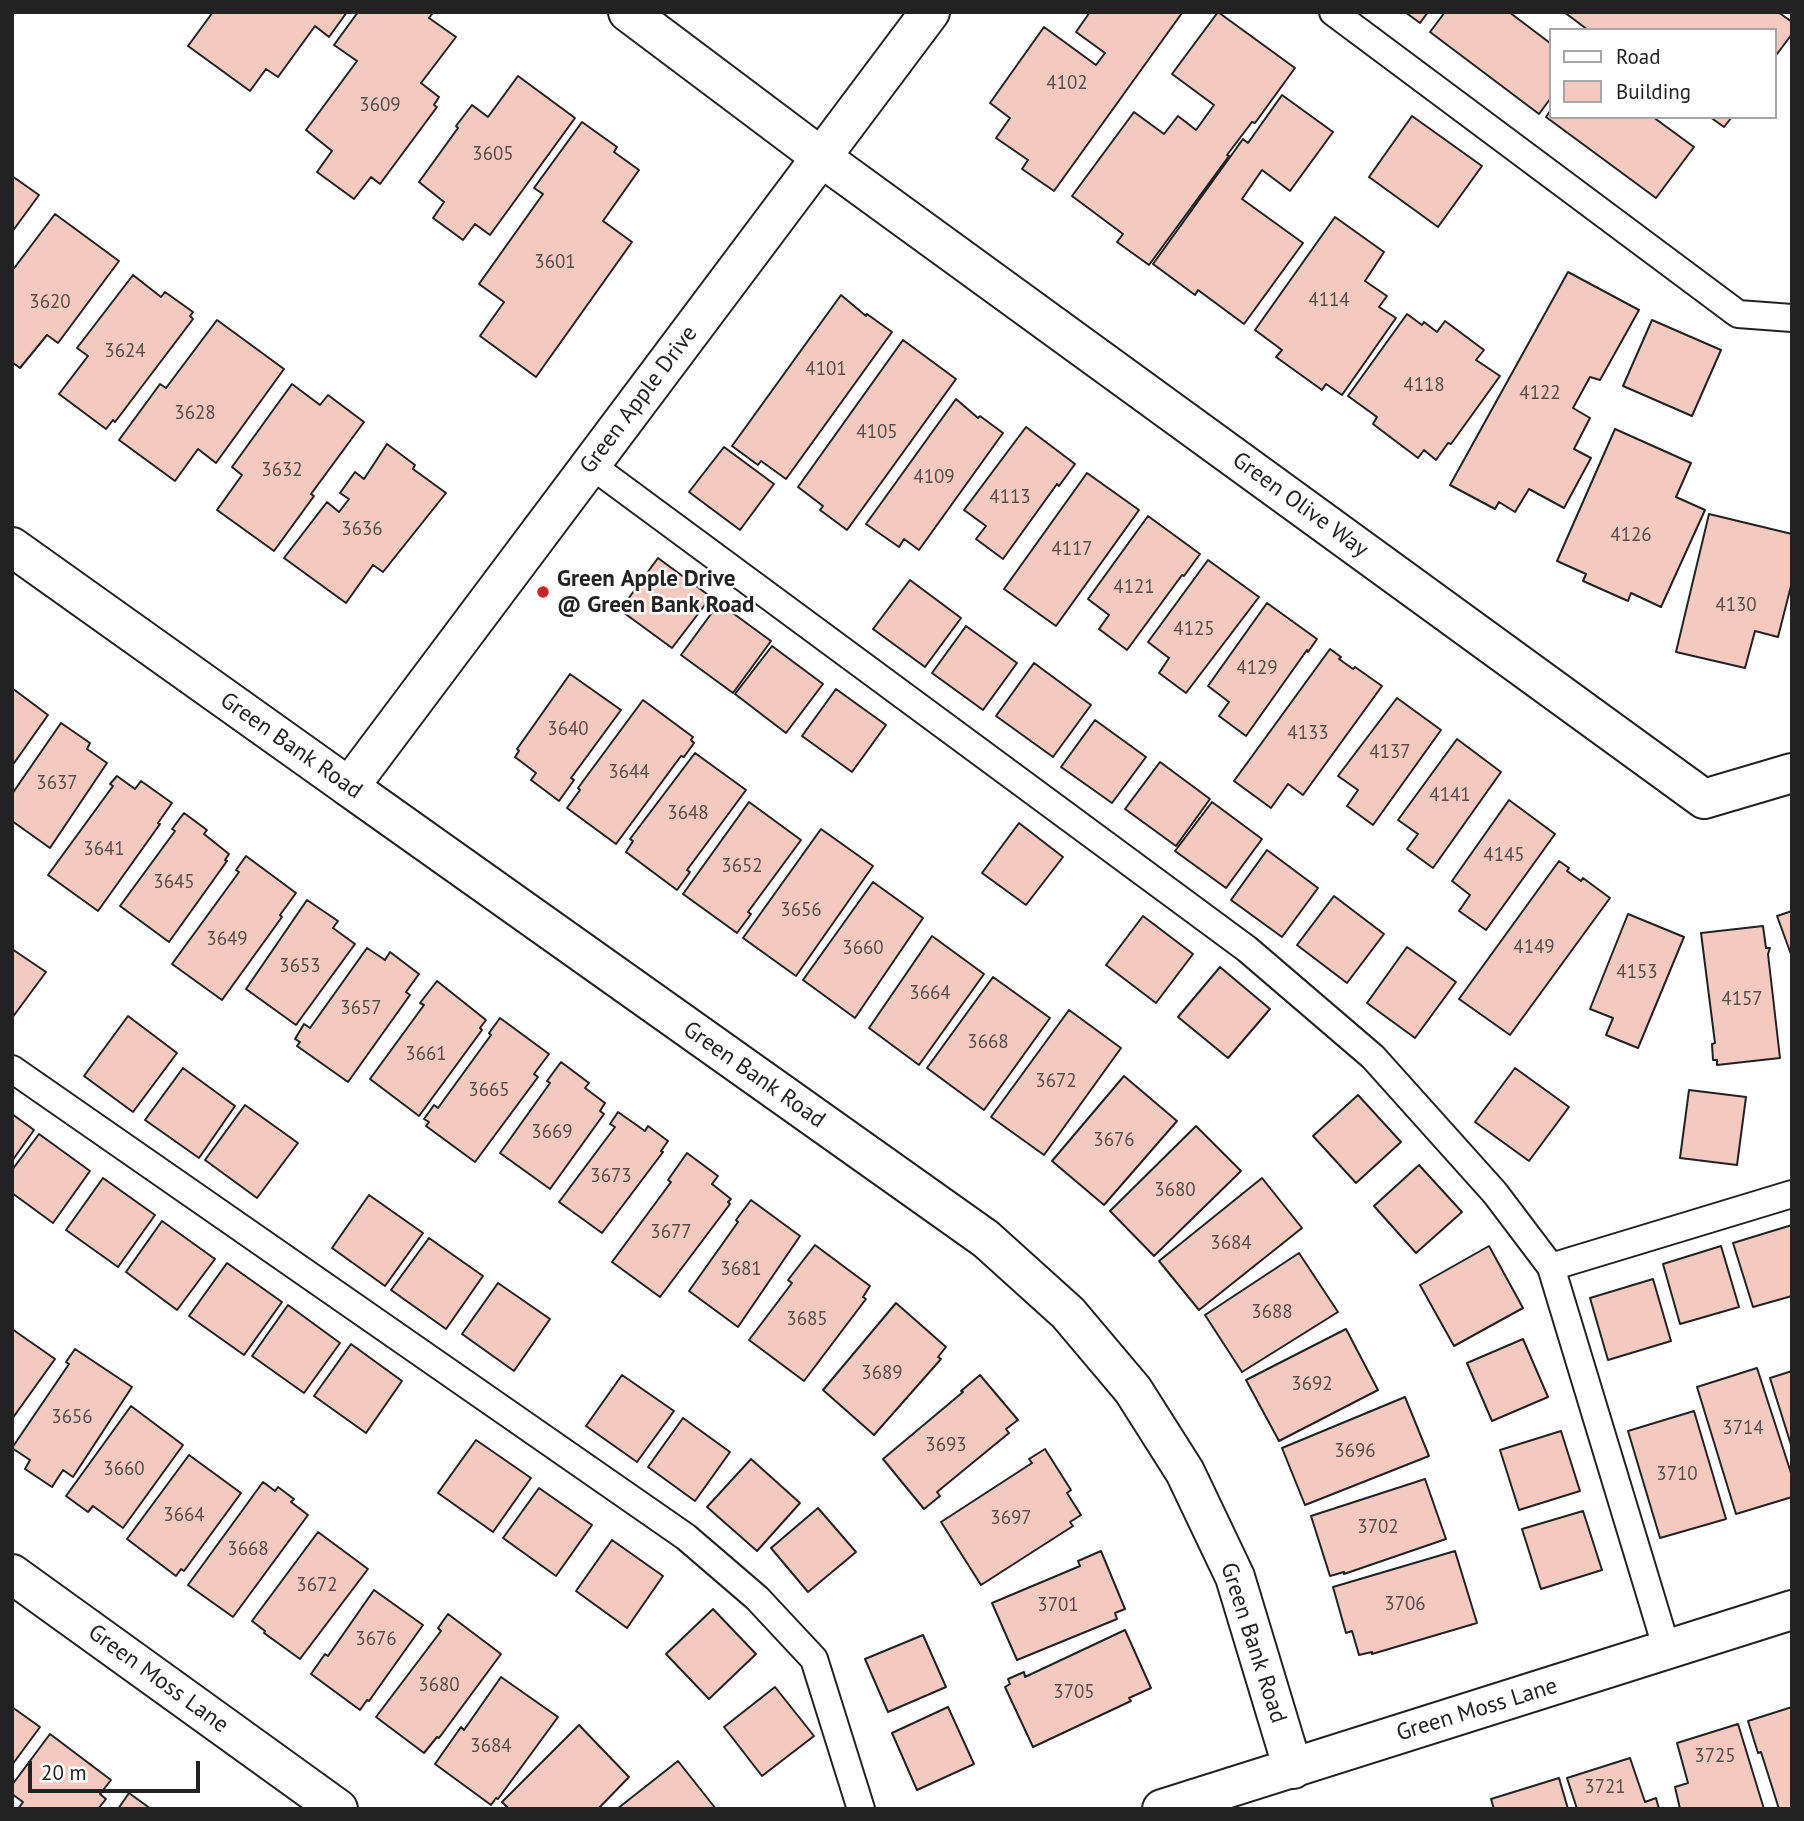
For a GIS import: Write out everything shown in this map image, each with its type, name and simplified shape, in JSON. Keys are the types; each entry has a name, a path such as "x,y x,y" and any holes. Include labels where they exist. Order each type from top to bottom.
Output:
{"street":[{"path":"628,12 821,157"},
{"name":"Green Apple Drive","path":"349,788 930,12"},
{"name":"Green Olive Way","path":"821,157 1704,799 1792,773"},
{"name":"Green Bank Road","path":"12,547 986,1239 1068,1312 1133,1390 1185,1472 1235,1577 1293,1769"},
{"name":"Green Moss Lane","path":"12,1574 338,1809"},
{"name":"Green Moss Lane","path":"1163,1809 1792,1611"}],"lane":[{"path":"1333,12 1738,314 1792,318"},
{"path":"591,464 1247,949 1373,1057 1495,1194 1551,1267 1667,1650"},
{"path":"12,1069 686,1537 757,1598 814,1659 861,1809"},
{"path":"1551,1267 1792,1194"}],"building":[{"path":"213,12 347,12 329,37 315,26 278,77 266,69 250,91 188,46"},
{"path":"358,12 430,12 432,14 429,18 456,37 421,83 439,97 434,105 437,107 380,184 371,177 354,199 317,172 332,151 306,130 357,61 334,45"},
{"path":"1090,12 1182,13 1054,191 1022,169 1028,160 996,138 1010,118 990,103 1044,27 1096,65 1105,53 1076,32"},
{"path":"1218,12 1295,68 1255,123 1252,122 1227,155 1229,156 1149,265 1117,242 1123,234 1072,196 1134,112 1164,134 1178,116 1196,130 1214,105 1172,74"},
{"path":"1405,12 1428,12 1420,23"},
{"path":"1445,12 1509,12 1548,41 1548,102 1539,114 1430,32"},
{"path":"1564,12 1778,12 1792,22 1792,34 1776,55 1776,28 1585,28"},
{"path":"518,76 575,118 490,235 475,224 463,240 433,218 444,202 419,182 472,105 488,117"},
{"path":"1282,95 1333,132 1290,191 1262,170 1242,199 1303,243 1244,324 1198,290 1195,295 1153,264 1243,139 1248,143"},
{"path":"1412,116 1482,166 1438,227 1369,177"},
{"path":"1549,119 1656,119 1694,147 1656,198"},
{"path":"1713,119 1730,119 1724,127"},
{"path":"582,122 617,147 614,152 639,170 603,221 632,242 536,377 480,336 504,302 479,284 543,194 534,188"},
{"path":"12,176 39,195 12,232"},
{"path":"55,214 119,261 58,343 47,335 20,368 12,362 12,271"},
{"path":"1335,217 1384,252 1365,281 1387,296 1379,307 1396,318 1342,395 1326,384 1322,390 1276,357 1282,350 1255,330"},
{"path":"1568,272 1639,310 1600,380 1590,377 1573,408 1590,418 1574,449 1591,458 1564,508 1529,489 1515,512 1499,502 1495,509 1450,485"},
{"path":"133,275 161,297 165,292 193,312 190,316 193,319 115,422 113,420 106,429 59,394 88,356 77,348"},
{"path":"841,295 866,316 867,314 892,332 786,479 761,461 758,465 732,446"},
{"path":"1407,314 1437,332 1445,321 1484,350 1476,360 1500,376 1451,444 1448,443 1436,460 1424,450 1418,458 1373,424 1377,417 1348,396"},
{"path":"217,320 284,369 216,463 198,449 175,481 119,440 160,384 166,388"},
{"path":"1652,320 1721,350 1692,416 1623,386"},
{"path":"903,340 956,379 847,530 820,510 823,506 798,487"},
{"path":"292,384 320,405 328,395 364,422 311,494 314,496 274,551 217,510 242,475 232,467"},
{"path":"956,399 978,418 980,416 1003,433 919,550 904,539 899,547 866,524"},
{"path":"1026,427 1075,464 1059,486 1057,484 1003,559 976,539 986,526 964,510"},
{"path":"1615,429 1691,463 1676,497 1705,510 1661,607 1631,593 1628,601 1583,581 1586,574 1557,561"},
{"path":"387,444 415,465 413,469 446,493 383,572 373,565 346,603 284,558 327,502 339,512 349,499 340,493 355,472 364,479"},
{"path":"724,447 774,484 740,530 689,492"},
{"path":"1087,473 1139,510 1056,626 1004,589"},
{"path":"1709,514 1792,534 1792,582 1778,637 1755,631 1745,668 1676,652"},
{"path":"1148,516 1200,554 1127,650 1099,629 1109,615 1088,599"},
{"path":"658,558 711,597 672,648 620,610"},
{"path":"1208,560 1259,597 1186,693 1159,673 1169,658 1148,642"},
{"path":"910,580 961,618 925,667 873,629"},
{"path":"719,603 771,641 733,693 681,655"},
{"path":"1267,603 1317,639 1246,736 1219,716 1229,702 1208,686"},
{"path":"966,626 1017,663 983,710 932,673"},
{"path":"772,646 823,684 786,733 735,694"},
{"path":"1330,649 1353,669 1355,667 1382,686 1303,795 1288,784 1271,808 1234,781"},
{"path":"1034,663 1091,705 1053,757 996,716"},
{"path":"570,674 621,710 571,778 574,780 559,801 531,780 536,773 515,757 519,751 517,749"},
{"path":"12,688 48,715 12,766"},
{"path":"836,689 886,725 852,772 802,736"},
{"path":"1397,698 1441,730 1373,825 1347,806 1358,790 1338,776"},
{"path":"643,700 693,737 691,740 694,743 684,757 681,756 616,844 567,808 580,790 578,788"},
{"path":"1095,720 1146,757 1112,803 1061,767"},
{"path":"61,723 90,743 87,749 107,763 50,848 12,821 12,794"},
{"path":"1457,739 1501,772 1433,868 1407,849 1418,834 1398,820"},
{"path":"695,753 746,790 687,870 690,872 677,890 626,852 633,841 630,839"},
{"path":"1160,762 1210,799 1176,846 1125,809"},
{"path":"117,776 135,789 141,781 172,803 98,911 48,875 113,786 110,784"},
{"path":"1509,800 1555,834 1486,930 1459,911 1470,895 1452,881"},
{"path":"749,802 801,840 748,912 751,914 737,933 683,894"},
{"path":"1212,802 1262,839 1226,888 1175,851"},
{"path":"184,813 207,830 204,834 229,854 225,860 227,861 169,942 120,906 175,831 172,829"},
{"path":"1019,823 1063,857 1026,905 982,873"},
{"path":"821,829 873,866 796,976 743,938"},
{"path":"1267,850 1318,888 1282,937 1231,900"},
{"path":"246,856 296,893 280,915 282,917 222,1000 172,964 239,872 236,870"},
{"path":"1559,861 1569,868 1567,871 1581,881 1583,878 1610,898 1510,1035 1459,999"},
{"path":"873,882 923,918 855,1018 803,980"},
{"path":"1334,896 1384,934 1347,983 1297,945"},
{"path":"307,900 338,921 333,928 355,944 296,1025 246,989"},
{"path":"1792,911 1792,957 1777,916"},
{"path":"1628,914 1684,937 1638,1048 1606,1035 1613,1018 1590,1009"},
{"path":"1143,916 1193,954 1156,1003 1106,965"},
{"path":"1763,926 1766,948 1770,948 1768,954 1780,1058 1717,1065 1717,1060 1713,1060 1712,1044 1715,1043 1701,933"},
{"path":"932,936 984,974 919,1065 869,1028"},
{"path":"1407,947 1456,982 1415,1038 1367,1003"},
{"path":"367,948 385,960 390,952 419,974 406,992 410,995 348,1082 297,1046 300,1042 295,1039 304,1024 310,1028"},
{"path":"12,949 46,972 12,1018"},
{"path":"1220,967 1270,1009 1228,1058 1178,1017"},
{"path":"993,977 1050,1018 984,1110 927,1068"},
{"path":"437,981 486,1020 480,1028 482,1030 419,1116 370,1079 424,1005 420,1003"},
{"path":"1069,1010 1121,1048 1044,1155 991,1117"},
{"path":"128,1016 177,1053 133,1112 84,1076"},
{"path":"500,1018 549,1054 534,1074 538,1077 475,1162 426,1126 429,1122 424,1119 434,1105 438,1108 491,1035 489,1033"},
{"path":"561,1062 589,1083 585,1088 605,1103 600,1111 604,1114 550,1189 500,1153 550,1083 547,1081"},
{"path":"183,1068 235,1106 199,1158 145,1120"},
{"path":"1515,1068 1569,1107 1529,1161 1475,1122"},
{"path":"1124,1076 1177,1121 1104,1205 1052,1161"},
{"path":"1689,1090 1746,1097 1737,1165 1680,1158"},
{"path":"1358,1095 1401,1142 1356,1183 1313,1136"},
{"path":"245,1105 298,1143 257,1198 205,1160"},
{"path":"618,1112 645,1131 648,1126 668,1141 661,1151 663,1152 602,1233 559,1202 615,1127 610,1124"},
{"path":"12,1114 34,1130 12,1161"},
{"path":"1196,1126 1241,1171 1154,1256 1110,1211"},
{"path":"39,1134 90,1171 53,1223 12,1193 12,1170"},
{"path":"687,1153 718,1176 712,1184 731,1199 728,1202 730,1204 660,1297 612,1262 671,1182 668,1180"},
{"path":"1419,1165 1462,1212 1416,1253 1374,1206"},
{"path":"103,1178 155,1215 118,1267 66,1230"},
{"path":"1262,1178 1302,1228 1199,1310 1159,1261"},
{"path":"369,1195 423,1233 385,1286 332,1248"},
{"path":"751,1200 800,1236 738,1327 689,1291"},
{"path":"162,1221 215,1259 177,1310 126,1272"},
{"path":"1792,1225 1792,1296 1753,1307 1733,1243"},
{"path":"429,1238 483,1276 446,1329 391,1290"},
{"path":"815,1245 870,1286 863,1297 866,1299 804,1381 749,1340 792,1283 788,1280"},
{"path":"1489,1246 1523,1308 1454,1346 1420,1285"},
{"path":"1721,1246 1739,1307 1680,1324 1663,1264"},
{"path":"1299,1253 1338,1312 1242,1372 1205,1315"},
{"path":"227,1263 282,1302 244,1355 189,1316"},
{"path":"1653,1279 1671,1341 1608,1360 1590,1298"},
{"path":"498,1283 550,1319 514,1371 462,1334"},
{"path":"896,1303 946,1347 938,1357 941,1359 874,1435 823,1390"},
{"path":"288,1305 340,1343 304,1393 252,1356"},
{"path":"12,1329 55,1359 12,1419"},
{"path":"1346,1329 1378,1390 1279,1441 1246,1380"},
{"path":"1523,1339 1548,1397 1492,1421 1467,1363"},
{"path":"351,1344 402,1381 366,1433 314,1396"},
{"path":"75,1349 132,1387 73,1477 63,1470 52,1487 25,1469 30,1460 12,1448 69,1364 66,1362"},
{"path":"1757,1368 1792,1476 1792,1497 1736,1514 1697,1387"},
{"path":"1792,1371 1792,1448 1770,1378"},
{"path":"622,1375 674,1411 637,1462 586,1426"},
{"path":"980,1375 1018,1420 1006,1429 1009,1433 937,1492 940,1496 924,1509 883,1459"},
{"path":"1405,1397 1429,1456 1305,1505 1282,1448"},
{"path":"131,1406 183,1445 123,1528 93,1506 88,1512 66,1496"},
{"path":"1694,1411 1726,1519 1660,1538 1628,1431"},
{"path":"683,1418 730,1452 695,1501 648,1467"},
{"path":"1561,1431 1580,1491 1519,1510 1500,1450"},
{"path":"476,1440 531,1478 493,1532 438,1493"},
{"path":"1045,1449 1071,1490 1067,1493 1081,1515 1070,1522 1073,1526 981,1585 941,1522 1032,1463 1029,1459"},
{"path":"189,1455 241,1493 184,1571 181,1569 176,1576 127,1539"},
{"path":"751,1459 800,1503 757,1551 707,1507"},
{"path":"1425,1479 1446,1539 1344,1574 1330,1576 1311,1516"},
{"path":"263,1482 275,1491 278,1487 294,1499 291,1502 308,1515 233,1617 188,1585"},
{"path":"539,1488 592,1525 556,1576 503,1538"},
{"path":"818,1508 856,1552 808,1592 771,1548"},
{"path":"1583,1511 1602,1570 1541,1589 1522,1529"},
{"path":"318,1532 368,1569 300,1659 252,1621"},
{"path":"612,1540 663,1576 627,1628 576,1591"},
{"path":"1101,1551 1125,1609 1115,1613 1117,1619 1017,1660 992,1603 1080,1566 1078,1561"},
{"path":"1455,1551 1477,1623 1372,1654 1359,1655 1352,1631 1346,1633 1333,1587"},
{"path":"374,1590 423,1625 360,1710 311,1674 325,1654 328,1656"},
{"path":"713,1609 756,1654 709,1699 666,1654"},
{"path":"448,1614 501,1654 439,1738 437,1737 424,1753 376,1717 441,1631 438,1628"},
{"path":"1125,1630 1151,1688 1129,1698 1131,1701 1033,1747 1005,1687 1010,1684 1008,1679 1024,1672 1025,1677"},
{"path":"923,1635 946,1687 888,1712 865,1659"},
{"path":"501,1677 558,1717 491,1805 435,1764 461,1727 464,1730"},
{"path":"775,1687 814,1736 762,1776 724,1727"},
{"path":"12,1707 40,1727 12,1765"},
{"path":"948,1707 974,1764 917,1790 892,1733"},
{"path":"1792,1707 1792,1809 1779,1809 1748,1721"},
{"path":"1738,1724 1764,1809 1680,1809 1675,1787 1688,1783 1677,1743"},
{"path":"579,1725 629,1777 598,1809 509,1809 502,1802"},
{"path":"50,1734 111,1780 100,1794 106,1799 98,1809 18,1809 23,1802 12,1794 12,1785"},
{"path":"1630,1758 1645,1802 1656,1798 1659,1809 1577,1809 1567,1778"},
{"path":"678,1761 716,1809 617,1809"},
{"path":"1559,1778 1568,1809 1494,1809 1491,1799"},
{"path":"129,1793 151,1809 118,1809"}],"place":[{"name":"Green Apple Drive @ Green Bank Road","path":"543,592"}]}
